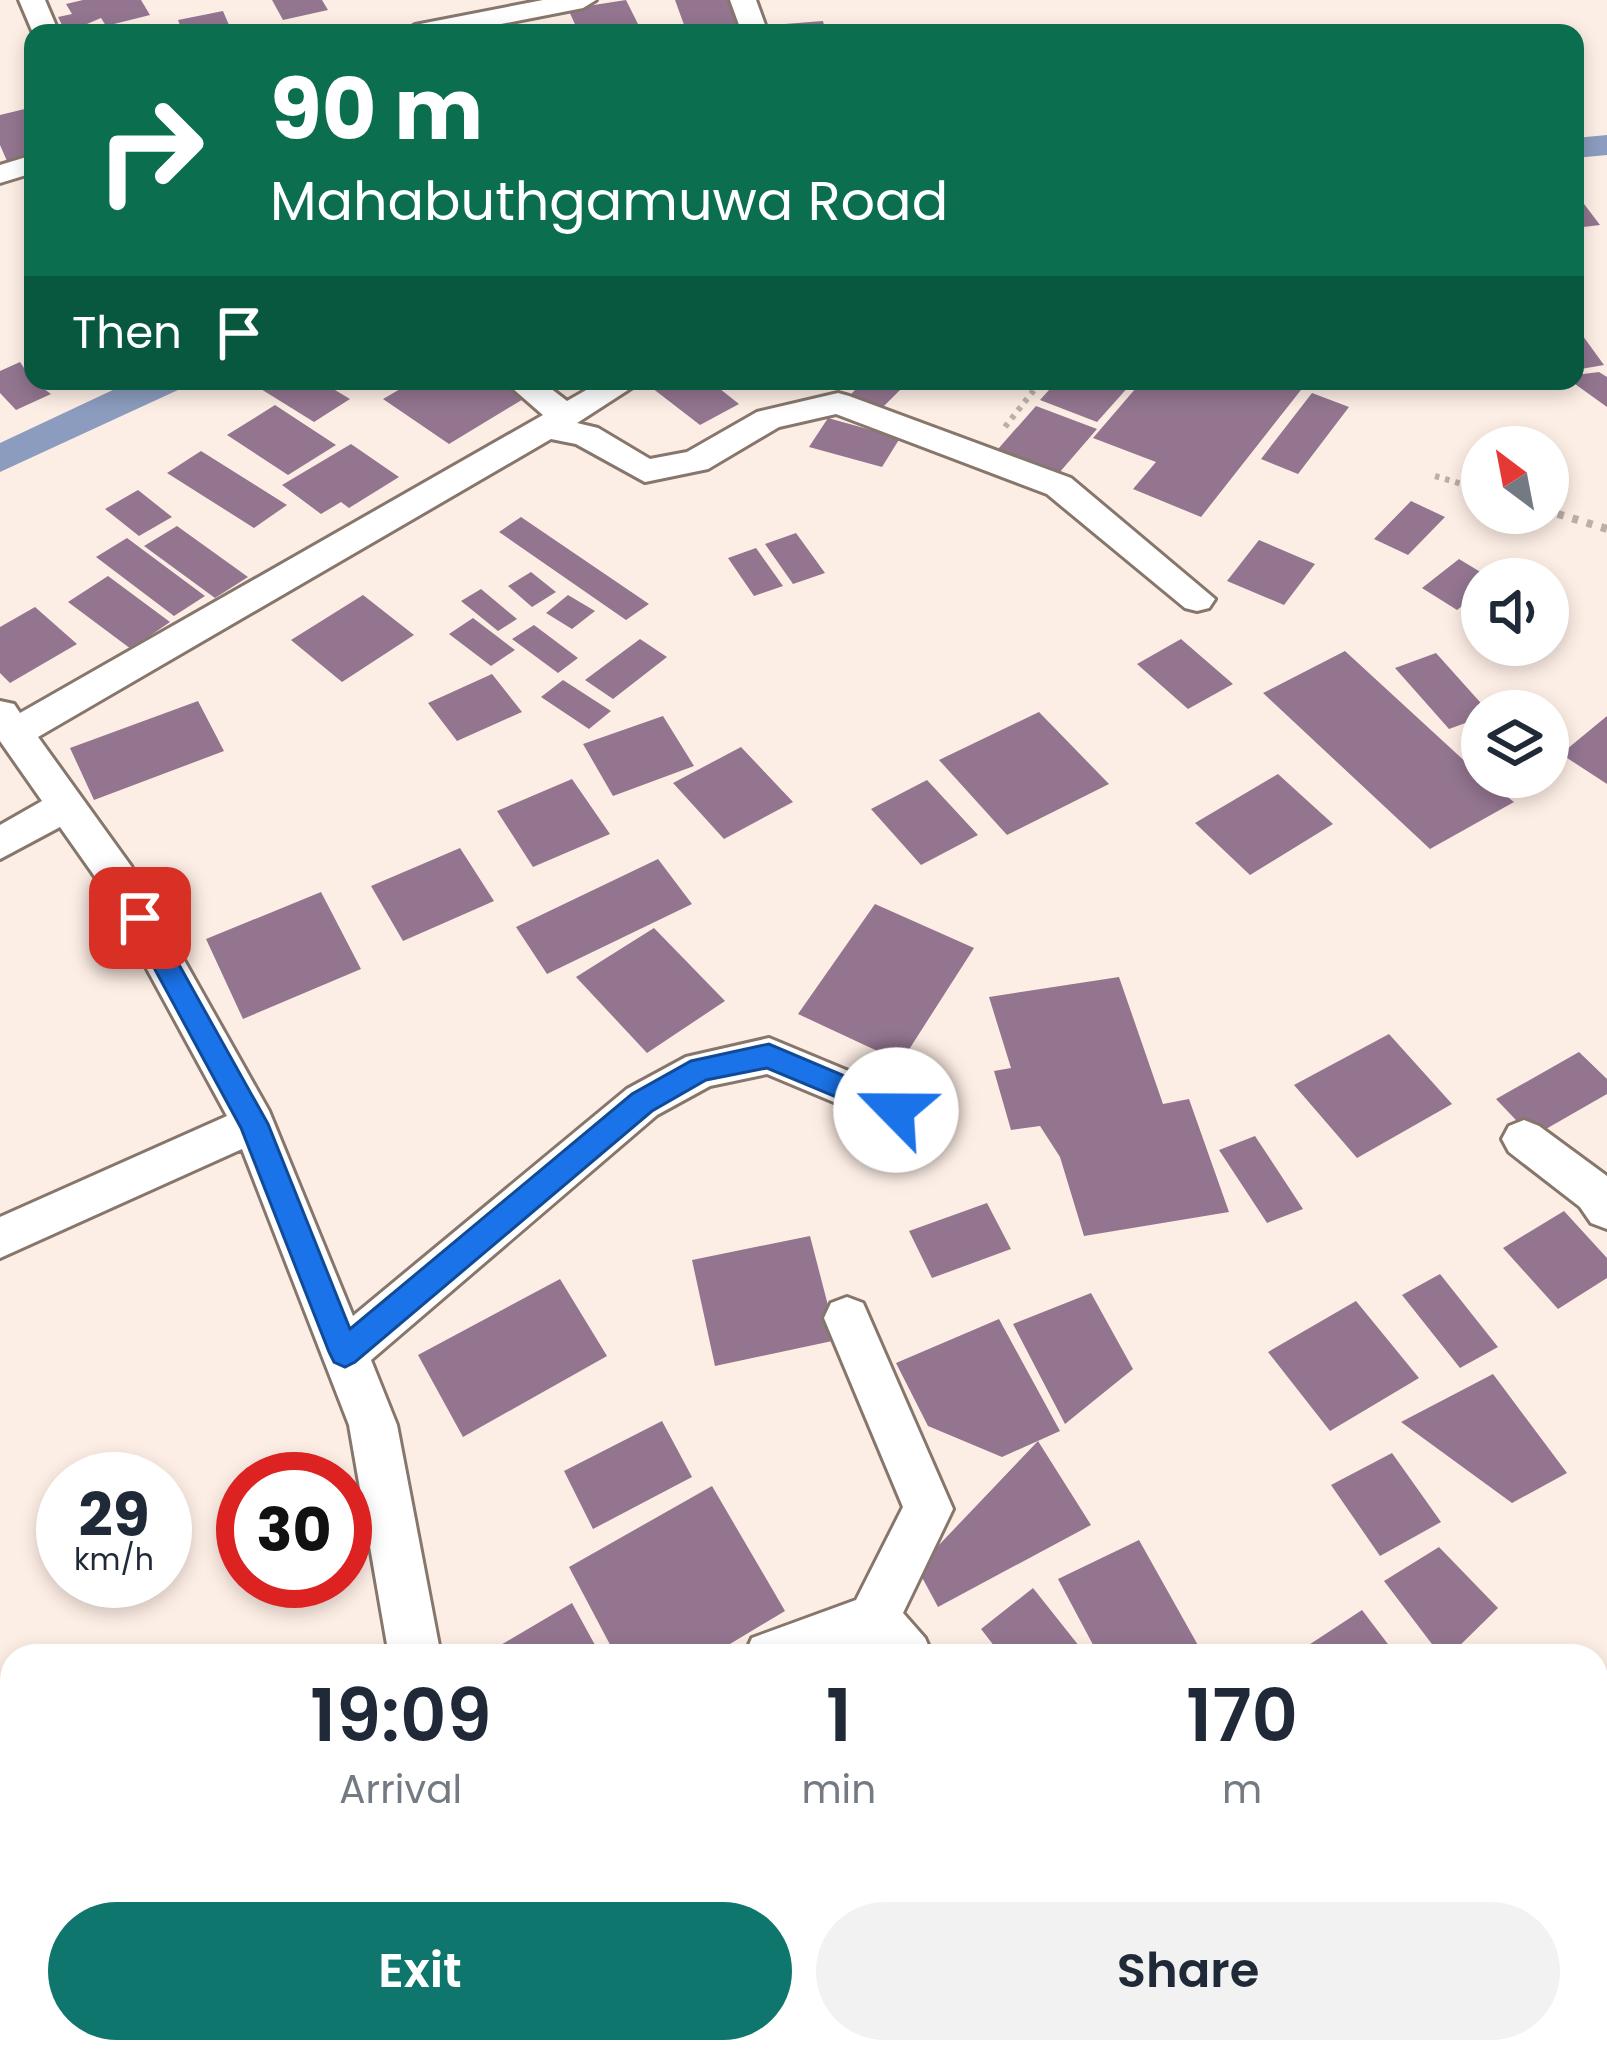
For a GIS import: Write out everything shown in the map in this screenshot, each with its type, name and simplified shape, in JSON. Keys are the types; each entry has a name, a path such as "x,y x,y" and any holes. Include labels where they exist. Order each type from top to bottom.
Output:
{"street":[{"path":"462,24 583,0"},
{"path":"528,390 556,421 645,470 696,461 769,419 838,403 1058,486 1197,599"},
{"path":"413,1644 373,1425 254,1124 117,877 9,722 610,390"},
{"path":"0,844 67,804"},
{"path":"345,1352 642,1102 700,1070 769,1056 896,1110"},
{"path":"0,1238 254,1124"},
{"path":"1524,1138 1596,1193 1607,1209"},
{"path":"803,1644 872,1619 928,1509 847,1318"},
{"path":"872,1619 896,1644"}],"path":[{"path":"980,458 1034,390"},
{"path":"1435,476 1461,484"},
{"path":"1569,517 1607,529"}],"building":[{"path":"141,0 150,15 114,24 105,24 101,18 87,24 62,24 58,17 72,14 66,4"},
{"path":"272,0 322,0 328,10 283,20"},
{"path":"626,0 638,24 575,24 568,9"},
{"path":"675,0 728,0 737,24 684,24"},
{"path":"223,11 229,24 180,24 178,20"},
{"path":"24,109 24,157 7,161 0,145 0,115"},
{"path":"1584,204 1600,225 1584,227"},
{"path":"1584,338 1604,365 1584,368"},
{"path":"20,362 24,390 51,394 16,410 0,393 0,371"},
{"path":"1599,372 1607,377 1607,407 1583,390 1584,374"},
{"path":"262,390 335,390 350,399 314,422"},
{"path":"398,390 513,390 525,398 449,444 383,399"},
{"path":"655,390 721,390 739,404 700,425"},
{"path":"855,390 900,390 879,411 847,398"},
{"path":"1049,390 1126,390 1097,422 1040,400"},
{"path":"1134,390 1301,390 1201,517 1133,489 1156,462 1093,438"},
{"path":"1312,393 1349,407 1298,474 1261,459"},
{"path":"275,405 336,445 288,475 227,435"},
{"path":"1036,406 1097,429 1059,473 998,449"},
{"path":"828,418 900,438 882,467 809,447"},
{"path":"351,444 399,477 349,508 341,502 321,514 282,485"},
{"path":"201,451 287,505 254,528 167,473"},
{"path":"138,490 172,517 139,536 105,509"},
{"path":"1411,501 1445,517 1408,555 1374,539"},
{"path":"521,517 649,604 626,620 499,532"},
{"path":"177,526 248,577 215,598 144,546"},
{"path":"796,533 825,573 793,584 765,544"},
{"path":"127,538 205,596 174,616 96,557"},
{"path":"1259,540 1315,564 1284,605 1227,581"},
{"path":"756,548 783,586 754,596 728,558"},
{"path":"1461,560 1461,607 1457,610 1422,588"},
{"path":"531,572 556,592 532,607 508,586"},
{"path":"108,576 170,622 131,649 68,602"},
{"path":"481,589 517,619 498,631 461,601"},
{"path":"363,595 414,635 342,682 291,640"},
{"path":"568,595 595,611 572,629 546,613"},
{"path":"35,607 77,644 10,683 0,673 0,627"},
{"path":"473,618 515,650 491,666 449,634"},
{"path":"534,625 578,658 558,673 512,639"},
{"path":"640,639 667,657 613,699 585,680"},
{"path":"1181,639 1233,684 1188,709 1137,664"},
{"path":"1345,651 1461,758 1461,798 1509,798 1514,802 1430,849 1263,693"},
{"path":"1436,653 1469,690 1461,690 1461,725 1449,729 1395,668"},
{"path":"492,674 522,712 457,741 428,703"},
{"path":"563,680 611,711 589,729 541,697"},
{"path":"198,701 224,751 94,800 70,748"},
{"path":"1039,712 1109,784 1007,835 939,760"},
{"path":"663,716 694,766 613,796 583,744"},
{"path":"1607,716 1607,784 1569,759 1569,747"},
{"path":"741,747 793,802 724,839 673,783"},
{"path":"1278,774 1333,824 1250,875 1195,823"},
{"path":"572,779 610,834 533,867 497,811"},
{"path":"927,780 978,835 921,865 871,809"},
{"path":"460,848 494,901 403,941 371,886"},
{"path":"658,859 692,904 547,974 516,927"},
{"path":"321,892 361,969 243,1019 206,939"},
{"path":"875,904 974,948 901,1062 798,1014"},
{"path":"654,928 725,1001 647,1053 576,977"},
{"path":"1119,977 1163,1104 1189,1099 1229,1212 1084,1236 1060,1157 1040,1126 1011,1130 994,1071 1011,1068 989,997"},
{"path":"1389,1034 1452,1104 1357,1158 1294,1085"},
{"path":"1579,1052 1607,1079 1607,1094 1532,1137 1496,1099"},
{"path":"1255,1136 1303,1209 1267,1223 1219,1150"},
{"path":"987,1203 1011,1249 932,1278 909,1231"},
{"path":"1564,1211 1607,1258 1607,1278 1558,1309 1503,1248"},
{"path":"810,1236 837,1340 715,1366 692,1260"},
{"path":"1440,1274 1498,1347 1460,1368 1402,1295"},
{"path":"560,1279 607,1356 463,1437 418,1355"},
{"path":"1091,1293 1133,1369 1065,1424 1013,1324"},
{"path":"1356,1301 1419,1378 1330,1431 1268,1352"},
{"path":"999,1319 1060,1431 1002,1457 928,1426 896,1363"},
{"path":"1493,1374 1567,1473 1512,1503 1401,1422"},
{"path":"662,1421 692,1477 593,1529 564,1471"},
{"path":"1038,1441 1091,1525 938,1607 917,1568"},
{"path":"1392,1453 1441,1522 1380,1556 1331,1485"},
{"path":"712,1486 785,1611 730,1644 610,1644 569,1567"},
{"path":"1139,1540 1197,1644 1093,1644 1058,1579"},
{"path":"1439,1547 1498,1608 1461,1644 1432,1644 1384,1581"},
{"path":"1033,1588 1077,1644 993,1644 981,1629"},
{"path":"572,1603 594,1644 502,1644"},
{"path":"1362,1610 1388,1644 1310,1644"}],"waterway":[{"path":"1584,147 1607,145"},
{"path":"0,459 145,390"}],"route":[{"path":"140,918 254,1124 345,1352 642,1102 700,1070 769,1056 896,1110"}]}
